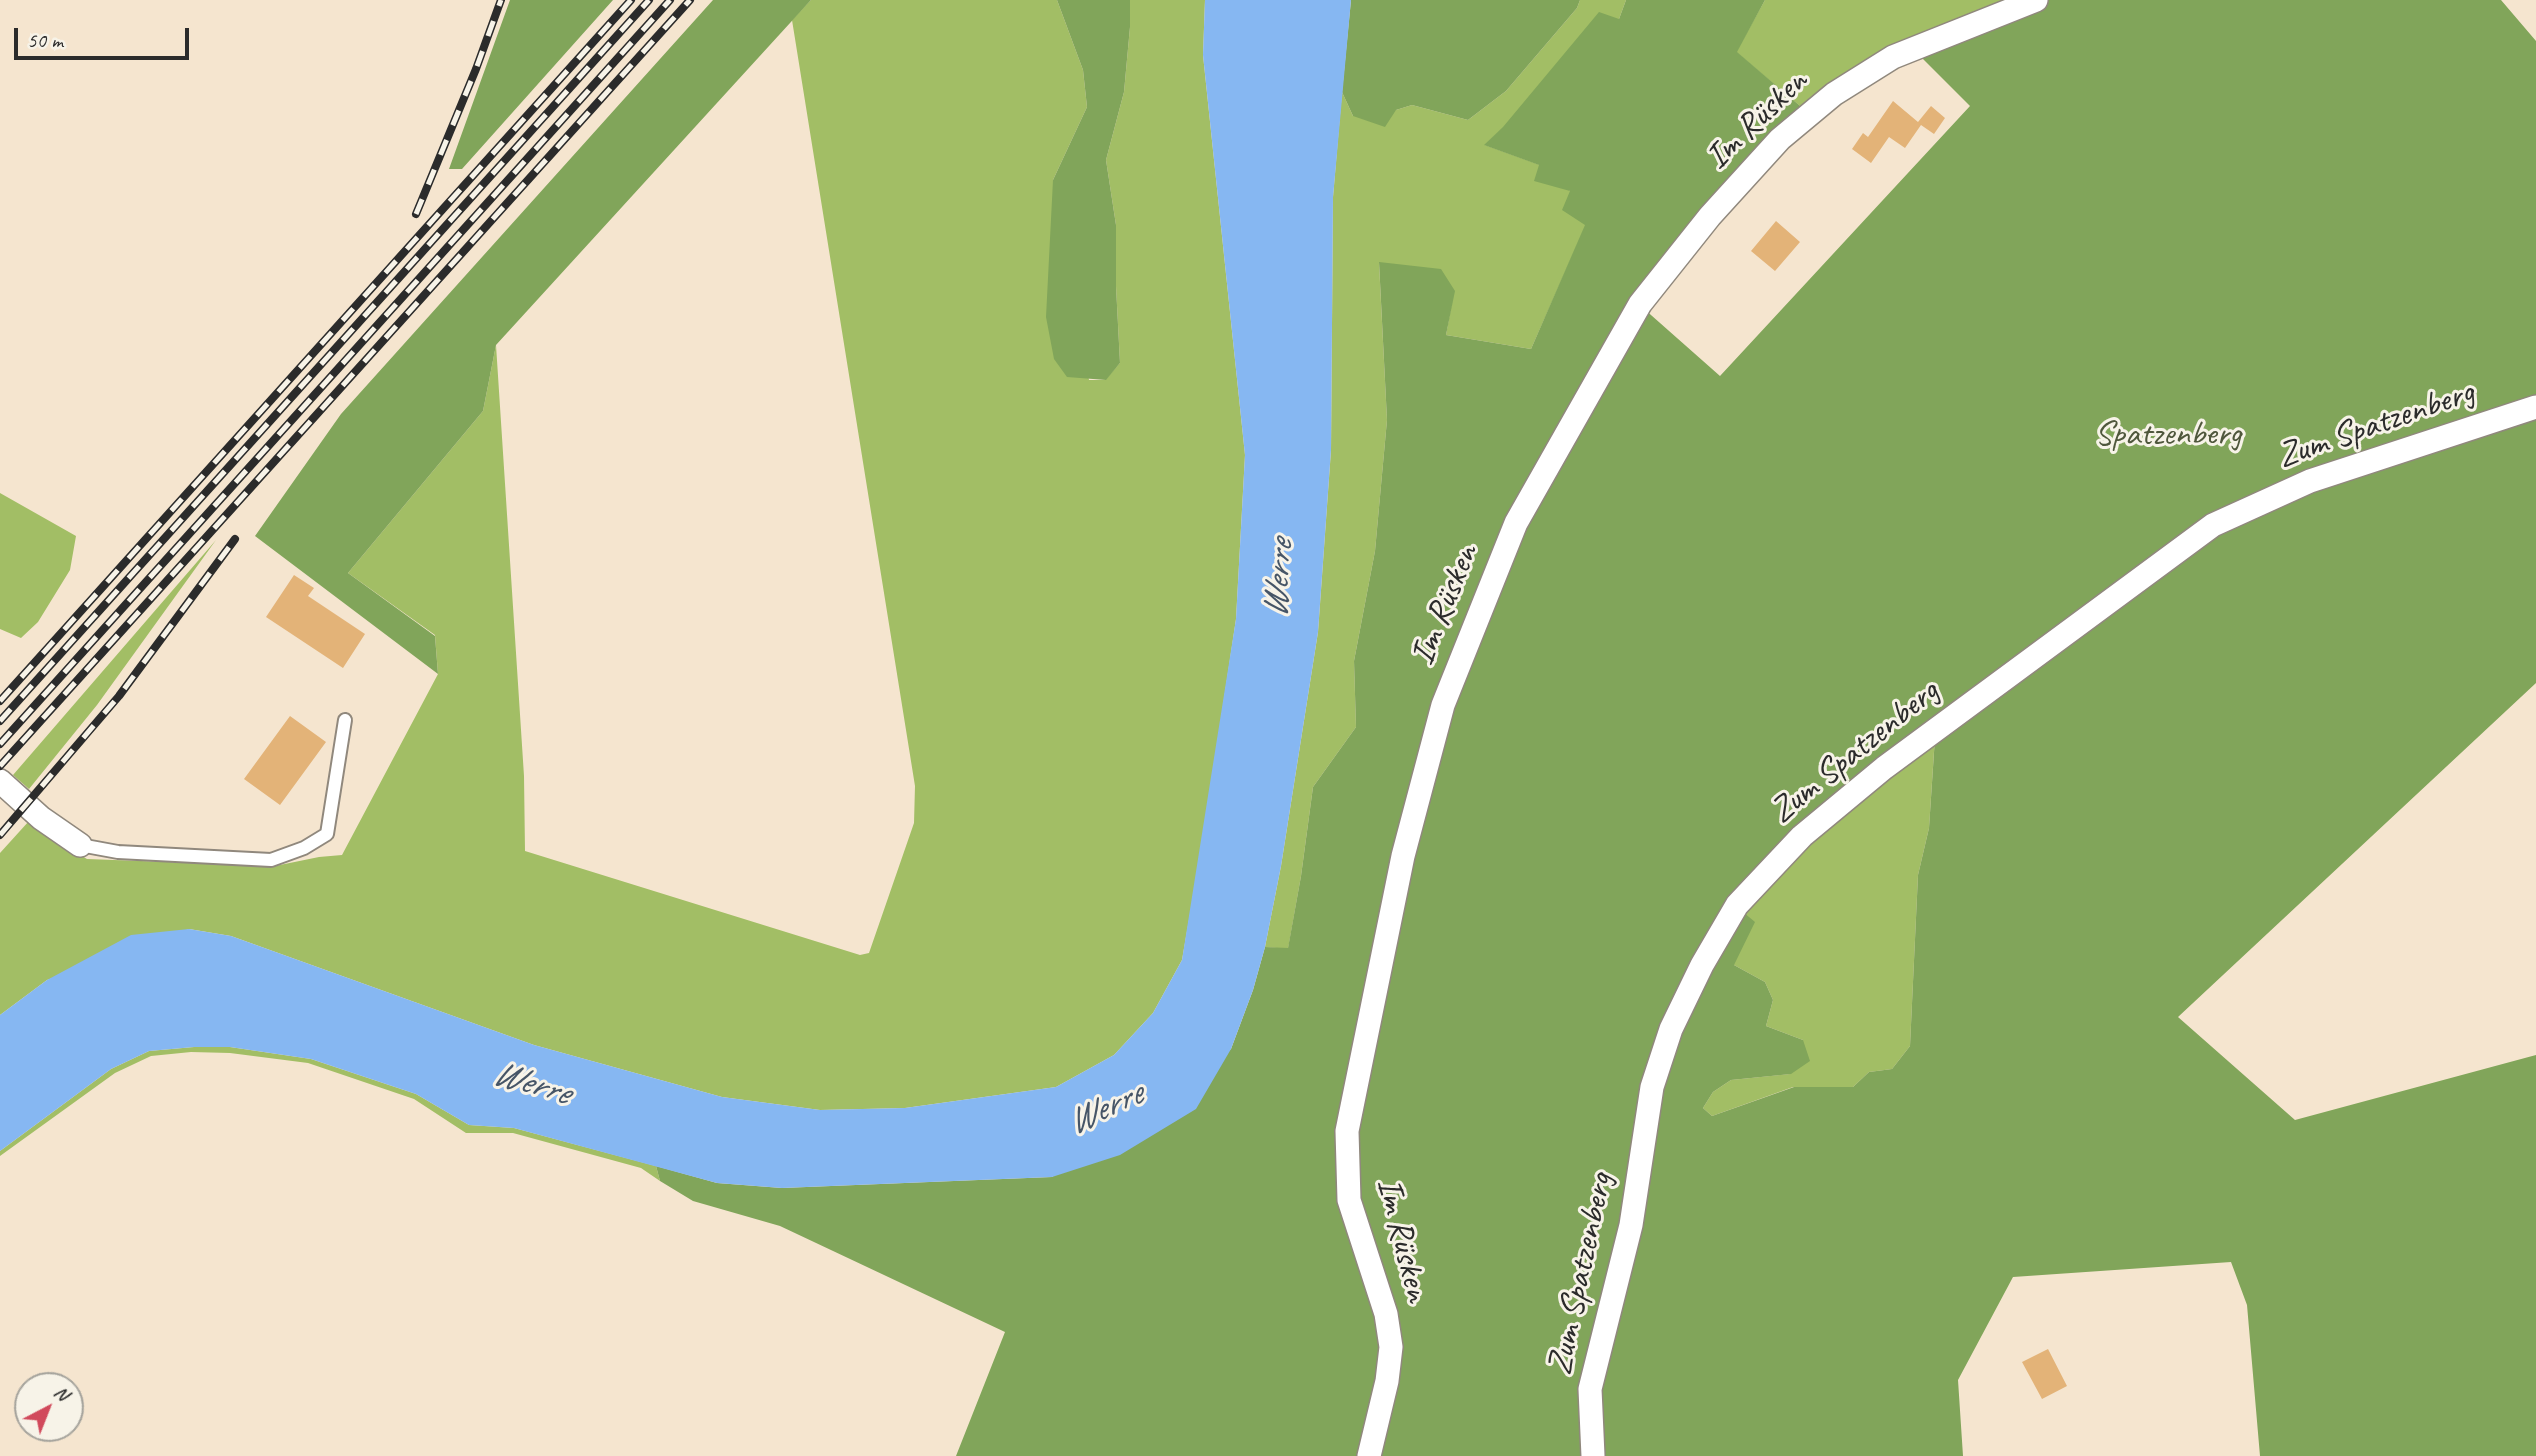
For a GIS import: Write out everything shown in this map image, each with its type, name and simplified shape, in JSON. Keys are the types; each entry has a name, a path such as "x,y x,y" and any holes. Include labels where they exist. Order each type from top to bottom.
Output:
{"street":[{"name":"Im Rüsken","path":"1369,1456 1387,1381 1391,1347 1386,1314 1349,1200 1347,1131 1403,856 1440,718 1516,523 1640,304 1710,216 1780,139 1834,94 1893,57 2036,0"},
{"name":"Zum Spatzenberg","path":"1593,1456 1590,1389 1630,1225 1652,1087 1671,1030 1702,965 1737,905 1802,836 1884,768 2213,525 2310,481 2536,407"},
{"path":"0,781 41,818 80,845"}],"lane":[{"path":"80,845 118,852 271,860 304,848 327,834 345,720"}],"green space":[{"path":"510,0 613,0 462,169 449,169"},
{"path":"713,0 811,0 496,345 483,411 348,573 435,636 438,674 255,536 341,414"},
{"path":"811,0 1057,0 1083,70 1087,107 1053,180 1089,380 1105,380 1120,363 1116,225 1106,160 1124,92 1130,0 1205,0 1203,55 1245,455 1236,619 1203,839 1182,960 1153,1013 1114,1055 1056,1087 905,1108 820,1110 722,1097 534,1045 231,936 189,929 47,980 0,1015 0,853 29,821 51,838 87,859 275,866 342,855 438,674 435,635 348,573 483,411 496,345 524,776 525,851 860,955 869,953 914,823 915,786 792,20"},
{"path":"1057,0 1130,0 1124,92 1106,160 1116,225 1120,363 1106,380 1067,377 1054,359 1046,317 1053,180 1087,107 1083,70"},
{"path":"1351,0 1580,0 1577,8 1506,91 1468,120 1412,105 1396,110 1385,127 1353,116 1342,92"},
{"path":"1580,0 1626,0 1619,19 1485,145 1540,165 1570,191 1586,225 1531,349 1446,335 1454,291 1379,263 1387,420 1375,551 1354,661 1356,727 1313,787 1288,949 1265,947 1281,866 1318,632 1331,450 1333,197 1342,92 1353,116 1412,105 1468,120 1506,91 1577,8"},
{"name":"Spatzenberg","path":"1626,0 1765,0 1737,52 1806,111 1634,300 1720,376 1970,106 1917,53 2004,17 2048,0 2501,0 2536,41 2536,683 2178,1017 2295,1120 2536,1055 2536,1456 2260,1456 2247,1305 2231,1262 2013,1277 1958,1380 1963,1456 956,1456 1005,1332 780,1226 693,1201 660,1181 656,1166 717,1183 782,1188 1052,1177 1231,1049 1253,990 1265,947 1288,948 1313,787 1356,727 1354,661 1375,551 1387,420 1379,262 1441,269 1455,291 1446,335 1531,349 1585,225 1562,210 1570,191 1534,181 1539,165 1484,145 1503,127 1599,12 1619,19","holes":["1936,722 1929,828 1918,875 1910,1046 1892,1069 1869,1072 1853,1087 1794,1087 1712,1116 1703,1108 1713,1092 1731,1080 1791,1074 1810,1061 1803,1040 1766,1026 1773,1000 1765,982 1734,965 1755,922 1731,902"]},
{"path":"1765,0 2048,0 2004,17 1806,111 1736,52"},
{"path":"0,493 76,536 70,570 38,622 21,638 0,629"},
{"path":"216,540 97,705 29,789 13,775"},
{"path":"1936,721 1929,828 1918,875 1910,1046 1892,1069 1869,1072 1853,1087 1793,1087 1712,1116 1703,1108 1713,1092 1731,1080 1790,1074 1803,1040 1766,1026 1773,1000 1765,982 1734,965 1730,902"},
{"path":"230,1047 311,1059 416,1094 469,1125 514,1128 656,1166 660,1181 641,1168 513,1133 466,1133 414,1099 308,1063 230,1053 191,1052 151,1056 115,1073 0,1156 0,1151 111,1069 149,1051"}],"water":[{"name":"Werre","path":"1205,0 1351,0 1333,197 1331,450 1318,632 1281,866 1265,947 1253,990 1231,1049 1196,1109 1120,1155 1052,1177 782,1188 717,1183 514,1128 469,1125 416,1094 311,1059 230,1047 194,1047 149,1051 111,1069 0,1151 0,1015 47,980 131,935 189,929 231,936 534,1045 722,1097 820,1110 905,1108 1056,1087 1114,1055 1153,1013 1182,960 1236,619 1245,455 1203,55"}],"building":[{"path":"1893,101 1918,122 1931,106 1945,118 1934,134 1921,125 1905,148 1889,137 1871,163 1852,149 1863,133 1868,137"},
{"path":"1776,221 1800,242 1775,271 1751,251"},
{"path":"294,575 314,588 308,596 365,634 343,668 266,617"},
{"path":"290,716 326,742 280,805 244,779"},
{"path":"2048,1349 2067,1386 2042,1399 2022,1362"}],"railway":[{"path":"416,214 476,69 501,0"},
{"path":"0,701 631,0"},
{"path":"0,721 649,0"},
{"path":"0,744 670,0"},
{"path":"0,766 690,0"},
{"path":"0,835 119,696 235,539"}]}
